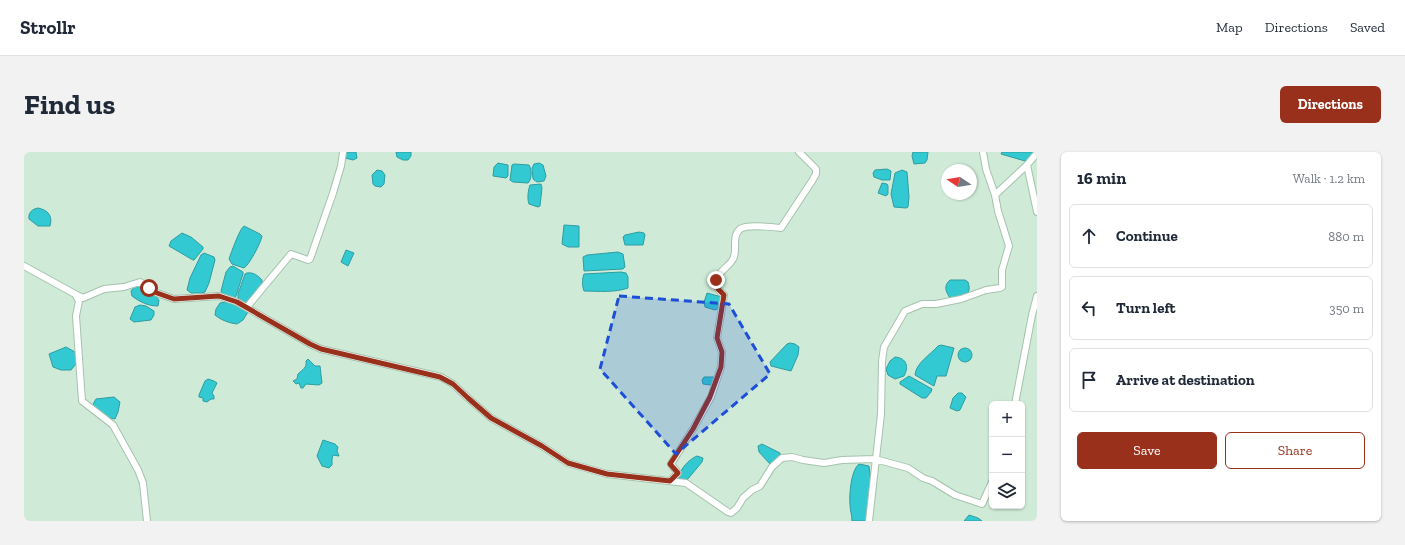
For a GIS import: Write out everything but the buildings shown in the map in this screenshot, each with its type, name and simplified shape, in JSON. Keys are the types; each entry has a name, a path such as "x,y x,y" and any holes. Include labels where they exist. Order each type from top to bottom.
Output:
{"street":[{"path":"247,308 291,254 310,260 333,193 344,152"},
{"path":"670,481 678,473 670,464 693,429 710,397 721,367 722,352 717,338 724,295 718,289 716,280 733,260 736,235 740,229 747,227 781,228 812,181 816,174 816,169 799,152"},
{"path":"869,521 881,414 882,360 884,347 906,311 922,304 936,304 960,299 986,290 1002,287 1002,270 1009,246 986,169 983,152"},
{"path":"995,195 1027,165 1037,153"},
{"path":"1027,165 1037,212"},
{"path":"24,266 83,298 104,289 124,287 140,282 169,298 180,299 219,296 237,302 321,349 440,377 453,384 491,418 542,446 568,463 607,474 686,484 731,513 737,508 743,498 752,490 760,486 772,467 782,458 792,457 824,463 842,460 875,458 908,468 923,478 932,481 956,495 982,504 989,489"},
{"path":"75,294 79,301 76,316 82,401 113,426 138,470 143,484 147,521"},
{"path":"1016,401 1037,296"}],"highlighted area":[{"path":"619,296 729,304 770,374 676,454 600,369"}],"water":[{"path":"345,152 356,152 357,158 353,160 345,158"},
{"path":"396,152 411,152 411,156 408,160 403,160 397,157"},
{"path":"913,152 928,152 925,163 914,164 912,156"},
{"path":"1002,152 1035,152 1028,160 1025,161 1001,154"},
{"path":"498,163 508,165 508,176 506,178 493,176 494,167"},
{"path":"539,163 543,165 546,176 544,181 537,182 533,179 532,168 534,164"},
{"path":"512,165 529,165 531,174 528,183 513,182 510,180"},
{"path":"887,169 891,171 890,180 882,180 874,177 873,173 875,170"},
{"path":"377,170 382,171 385,175 384,184 381,187 373,184 372,175"},
{"path":"902,170 907,172 909,197 908,207 906,208 894,207 891,194 895,173"},
{"path":"882,183 887,184 888,186 888,194 886,196 878,193"},
{"path":"541,184 540,206 538,207 529,204 528,194 530,185"},
{"path":"38,208 45,210 49,214 51,219 50,226 38,226 29,219 31,212"},
{"path":"564,225 579,226 579,247 568,247 562,244"},
{"path":"244,226 262,236 249,263 244,268 232,264 229,259 238,236"},
{"path":"639,232 644,233 645,235 643,245 625,245 623,237 625,235"},
{"path":"182,233 191,237 203,247 194,260 169,246 171,241"},
{"path":"346,250 354,253 348,266 341,262"},
{"path":"618,252 623,254 625,267 623,269 584,271 583,257 587,255"},
{"path":"204,253 214,257 215,260 209,283 205,292 191,293 187,290 190,278 201,255"},
{"path":"233,266 243,272 243,274 235,298 231,298 223,295 221,291 226,272"},
{"path":"252,273 262,280 262,285 245,303 238,298 238,294 245,274"},
{"path":"626,273 628,277 628,288 612,291 584,291 582,282 584,274"},
{"path":"950,280 965,280 968,282 969,291 965,295 950,298 946,291 946,284"},
{"path":"135,286 151,292 159,300 158,306 144,303 132,296 131,291"},
{"path":"707,293 722,297 720,308 715,310 705,307 704,302"},
{"path":"220,303 234,303 247,309 248,312 243,320 237,324 234,324 222,320 215,315 216,309"},
{"path":"140,305 146,306 154,311 154,315 151,320 134,322 130,319 135,307"},
{"path":"790,343 799,347 798,355 791,371 771,366 770,362 787,344"},
{"path":"941,345 954,348 946,376 937,376 934,386 915,375 921,363 938,346"},
{"path":"66,347 75,352 76,364 71,370 61,370 53,367 49,354"},
{"path":"962,348 968,348 972,352 972,358 968,362 962,362 958,358 958,352"},
{"path":"895,357 902,359 907,366 904,376 895,379 888,375 886,369 890,361"},
{"path":"308,359 315,366 320,366 322,383 319,385 306,384 303,388 301,388 299,383 296,384 293,381 297,379 298,374 305,367"},
{"path":"909,376 932,389 926,398 922,398 900,384 900,382"},
{"path":"704,377 715,377 713,384 703,384 702,380"},
{"path":"208,379 217,383 212,393 214,399 207,402 203,401 203,398 199,397 199,395 205,381"},
{"path":"958,393 962,393 966,397 960,410 957,411 950,408 953,398"},
{"path":"114,397 120,402 115,419 106,417 92,406 96,399"},
{"path":"323,440 335,444 338,447 337,451 339,456 333,455 332,465 329,468 322,466 317,456"},
{"path":"762,444 780,453 773,463 770,464 759,452 758,446"},
{"path":"697,456 703,458 702,462 687,480 679,480 680,473 684,466"},
{"path":"859,464 869,466 871,481 866,521 852,521 850,489 852,477 856,467"},
{"path":"969,515 978,518 982,521 964,521"}],"route":[{"path":"149,288 157,293 174,299 219,296 237,302 321,349 420,371 440,377 453,384 491,418 542,446 568,463 607,474 670,481 678,473 670,464 693,429 710,397 721,367 722,352 717,338 724,295 718,289 716,280"}]}
